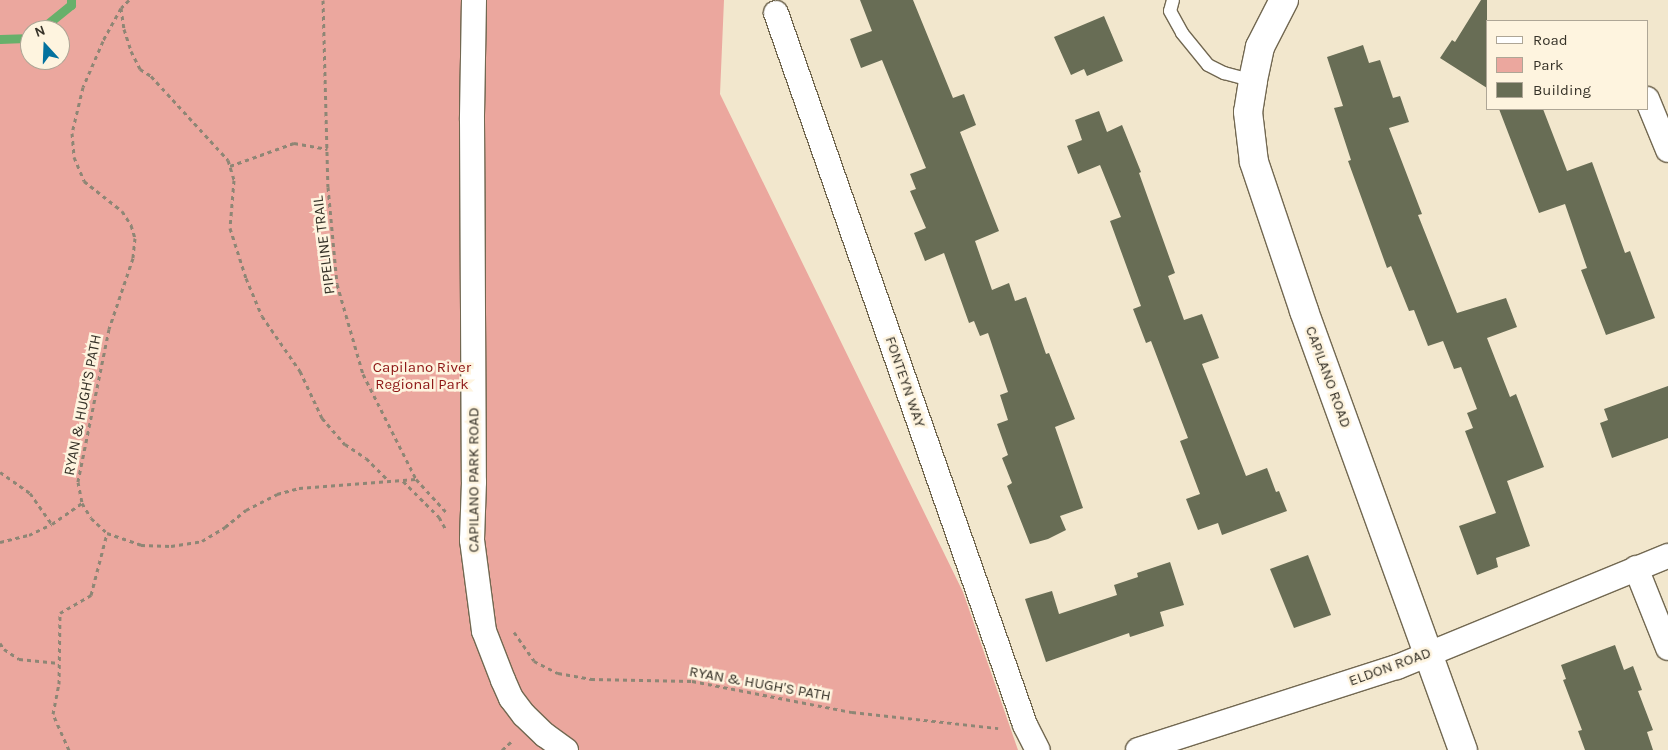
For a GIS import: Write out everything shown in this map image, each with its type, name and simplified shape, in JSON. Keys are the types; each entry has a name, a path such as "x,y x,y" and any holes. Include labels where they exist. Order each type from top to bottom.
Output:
{"main road":[{"name":"CAPILANO ROAD","path":"1284,0 1260,47 1253,81 1248,112 1254,162 1304,312 1427,654 1464,750"}],"street":[{"name":"CAPILANO PARK ROAD","path":"474,0 472,120 474,482 472,540 484,631 511,698 524,715 545,735 566,750"},
{"name":"FONTEYN WAY","path":"776,13 1026,725 1038,750"},
{"path":"1648,101 1668,150"},
{"name":"ELDON ROAD","path":"1138,750 1397,667 1668,556"},
{"path":"1636,568 1668,648"}],"lane":[{"path":"1173,0 1170,11 1182,33 1208,65 1224,73 1253,81"}],"path":[{"name":"RYAN & HUGH'S PATH","path":"129,0 121,8 103,41 83,87 72,133 74,157 84,181 122,211 131,225 134,238 134,258 109,329 84,448 78,482 82,503 91,518 107,533 141,545 171,546 202,541 225,527 246,510 277,494 299,488 416,479"},
{"name":"PIPELINE TRAIL","path":"323,0 328,187 337,284 363,374 416,479 472,540"},
{"path":"121,8 124,29 131,51 140,69 151,76 192,118 223,154 230,166 234,180 230,228 246,278 262,316 300,370 322,418 344,444 366,458 389,482"},
{"path":"230,166 294,143 327,149"},
{"path":"0,472 30,493 52,524"},
{"path":"402,480 439,517 447,531"},
{"path":"0,542 29,535 52,524 82,503"},
{"path":"69,750 53,714 59,684 60,613 92,594 107,533"},
{"name":"RYAN & HUGH'S PATH","path":"511,627 534,661 558,673 591,679 692,681 852,712 1010,729 1026,725"},
{"path":"0,643 4,649 19,658 59,663"}],"green space":[{"name":"Capilano River Regional Park","path":"0,0 724,0 720,94 963,592 1018,750 0,750"}],"building":[{"path":"860,0 913,0 953,98 964,94 976,125 960,132 999,231 975,241 992,290 1009,283 1015,301 1026,297 1046,354 1049,353 1075,419 1055,427 1083,508 1060,516 1066,530 1048,539 1030,544 1007,486 1012,483 1002,458 1008,455 997,424 1008,420 1000,395 1008,392 988,333 980,336 974,321 969,323 944,253 925,261 914,233 926,228 910,191 916,189 910,174 926,168 882,60 861,68 850,39 872,31"},
{"path":"1481,0 1487,0 1486,87 1440,58 1452,40 1455,42"},
{"path":"1104,16 1123,61 1087,76 1084,69 1071,75 1054,37"},
{"path":"1363,45 1369,63 1380,60 1393,98 1400,96 1409,122 1389,128 1422,214 1418,215 1457,313 1506,298 1517,327 1487,338 1510,397 1516,394 1544,467 1507,481 1530,546 1496,558 1498,567 1477,575 1459,526 1496,513 1465,431 1473,428 1467,413 1477,409 1461,367 1454,369 1443,341 1428,346 1414,310 1409,311 1391,266 1387,268 1348,161 1351,160 1334,108 1343,106 1327,57"},
{"path":"1499,110 1543,110 1567,171 1592,162 1625,253 1630,251 1655,318 1606,335 1581,270 1587,268 1565,204 1539,213"},
{"path":"1099,111 1107,132 1122,125 1141,172 1139,173 1175,273 1168,276 1184,320 1202,314 1219,358 1202,364 1246,476 1267,468 1276,492 1279,491 1287,511 1222,535 1218,523 1198,530 1186,499 1200,494 1180,441 1188,438 1151,341 1146,343 1133,309 1141,306 1110,221 1121,217 1100,165 1078,174 1067,146 1082,140 1075,120"},
{"path":"1668,386 1668,438 1612,458 1600,423 1608,420 1604,409"},
{"path":"1308,555 1331,615 1294,628 1270,569"},
{"path":"1170,562 1184,605 1160,612 1164,626 1130,637 1129,633 1046,662 1025,599 1052,591 1059,614 1117,595 1114,585 1138,577 1137,573"},
{"path":"1615,645 1624,670 1633,666 1642,690 1638,691 1653,730 1647,732 1653,750 1585,750 1578,731 1582,730 1563,680 1566,679 1561,665"}],"waterway":[{"path":"52,20 71,5 71,0"},
{"path":"0,39 20,38"}]}
